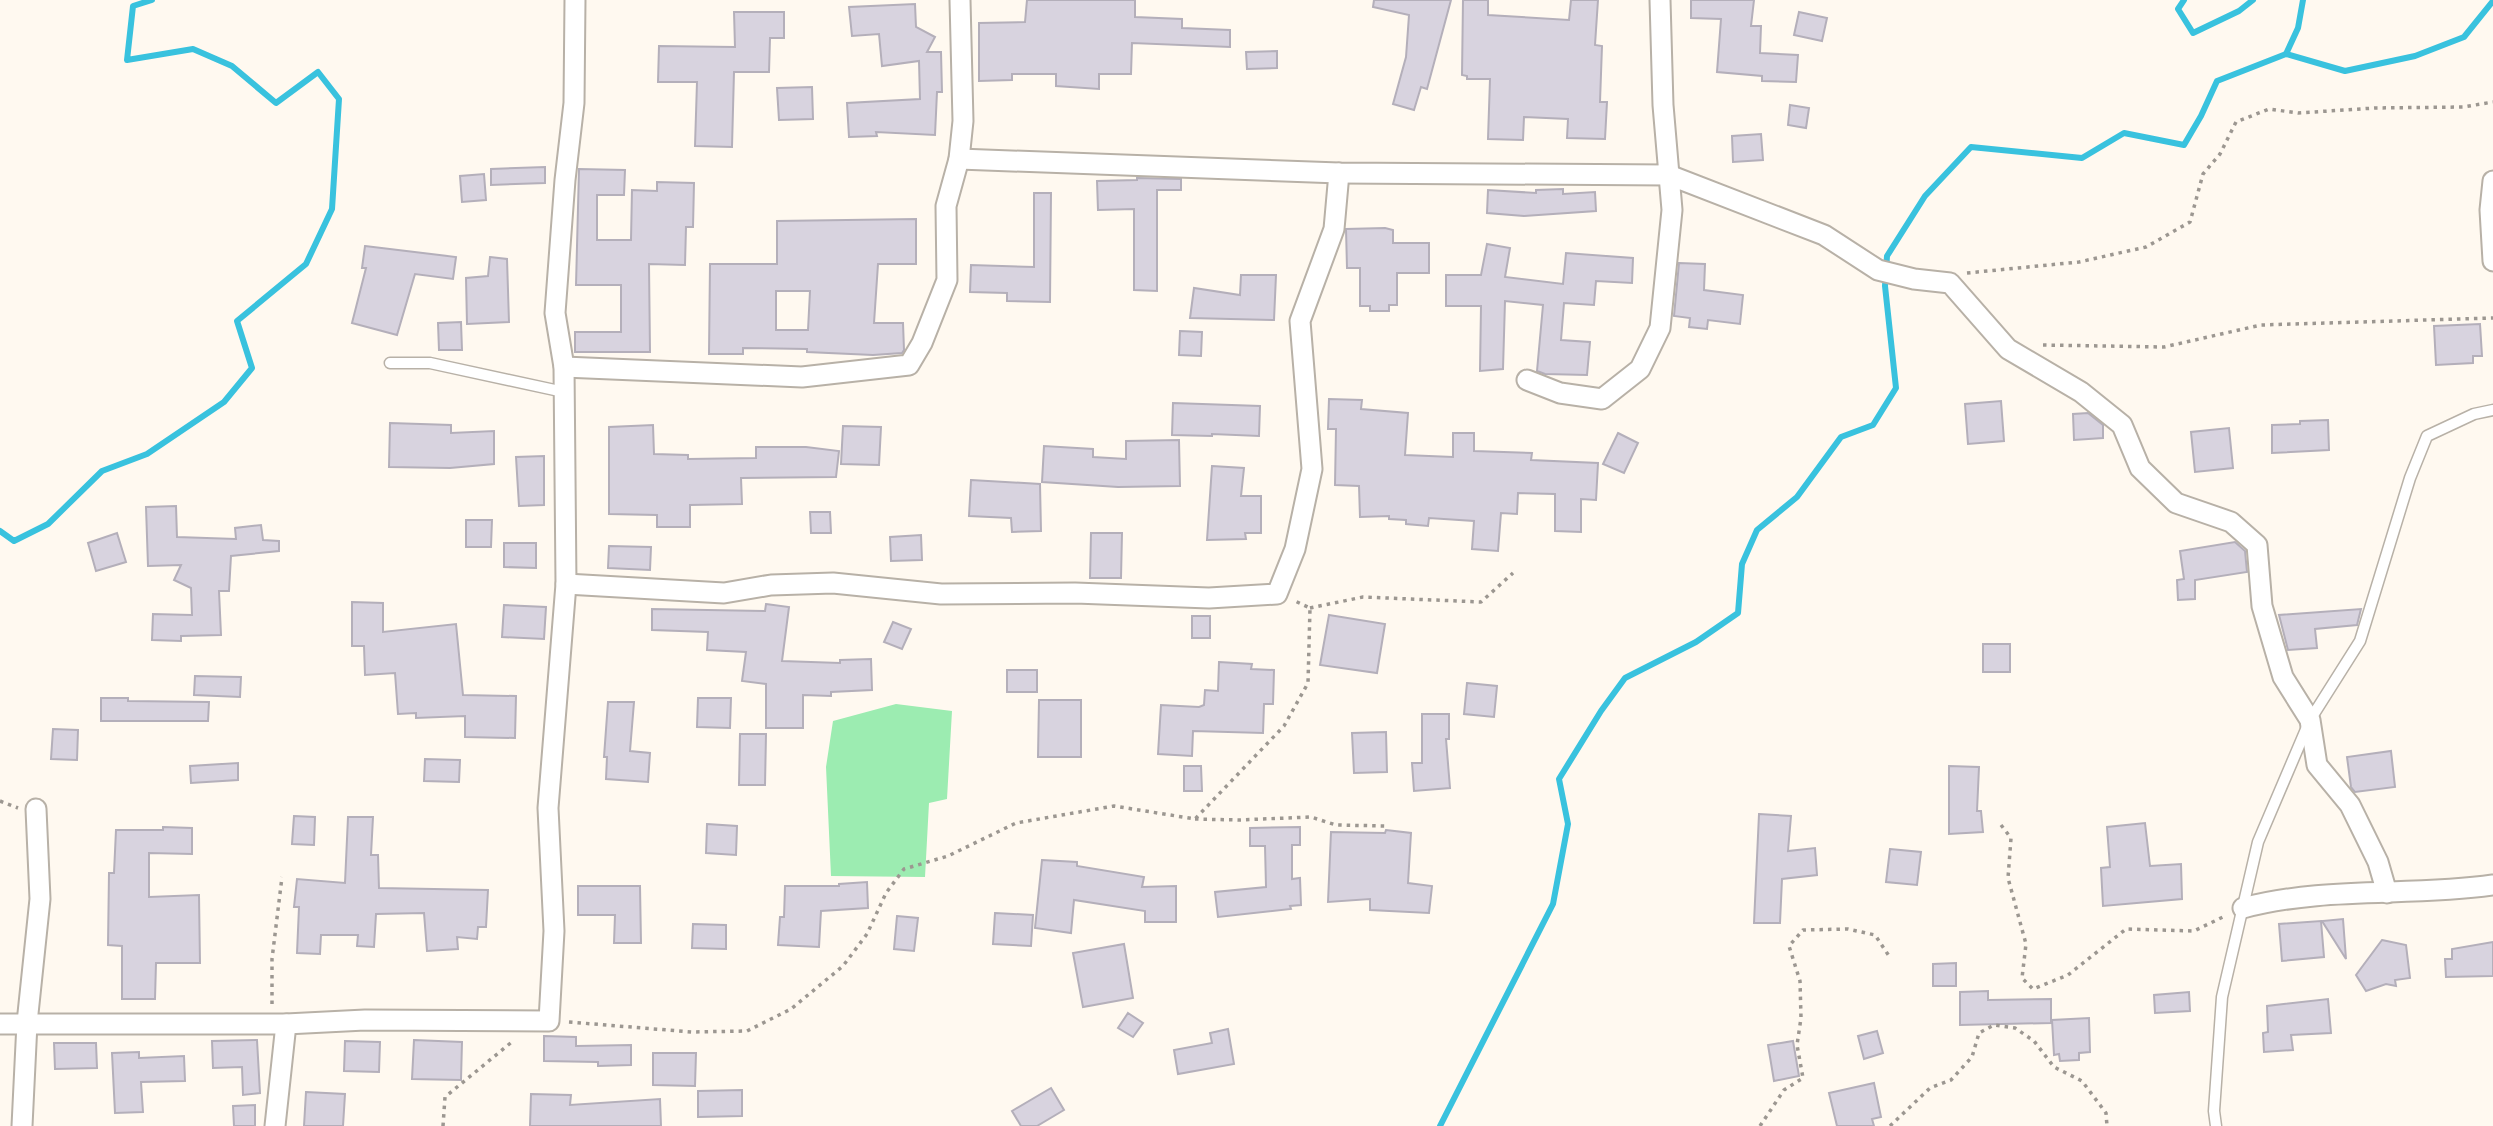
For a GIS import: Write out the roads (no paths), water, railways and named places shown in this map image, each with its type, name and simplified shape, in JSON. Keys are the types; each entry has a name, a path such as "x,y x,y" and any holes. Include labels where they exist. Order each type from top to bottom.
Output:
{"street":[{"path":"0,1024 543,1021 554,931 548,808 566,584 564,367 555,313 574,103 575,0"},
{"path":"564,367 802,377 909,365 922,344 947,280 946,206 959,159 963,121 960,0"},
{"path":"1527,380 1560,393 1602,399 1640,369 1660,328 1672,210 1662,105 1660,0"},
{"path":"959,159 1339,173 1669,175 1824,235 1878,270 1950,284 2008,349 2081,392 2122,425 2140,468 2176,503 2231,522 2258,545 2262,606 2283,677 2310,720 2317,765 2350,805 2378,862 2387,892"},
{"path":"566,584 724,593 771,585 833,583 941,594 1075,593 1209,598 1277,594 1295,549 1312,469 1300,321 1334,229 1339,173"},
{"path":"2493,181 2490,210 2493,261"},
{"path":"22,1126 26,1023 40,899 36,809"},
{"path":"2243,908 2278,899 2428,892 2493,885"},
{"path":"275,1126 279,1024"}],"lane":[{"path":"390,363 430,363 564,391"},
{"path":"2216,1126 2214,1111 2222,997 2258,842 2310,720 2360,641 2410,478 2427,436 2474,414 2493,410"}],"waterway":[{"path":"0,531 14,541 48,524 102,471 147,454 224,402 252,368 237,321 306,264 332,209 339,99 318,72 276,103 232,66 193,49 127,60 133,6 152,0"},
{"path":"2184,0 2178,9 2193,33 2239,11 2253,0"},
{"path":"2286,54 2298,28 2303,0"},
{"path":"1440,1126 1553,904 1568,824 1559,779 1601,711 1625,678 1696,642 1738,613 1742,564 1757,530 1797,497 1841,437 1873,425 1896,388 1885,286 1887,256 1925,196 1971,147 2082,158 2124,133 2184,145 2217,81 2286,54 2345,71 2415,56 2464,37 2493,1"}]}
